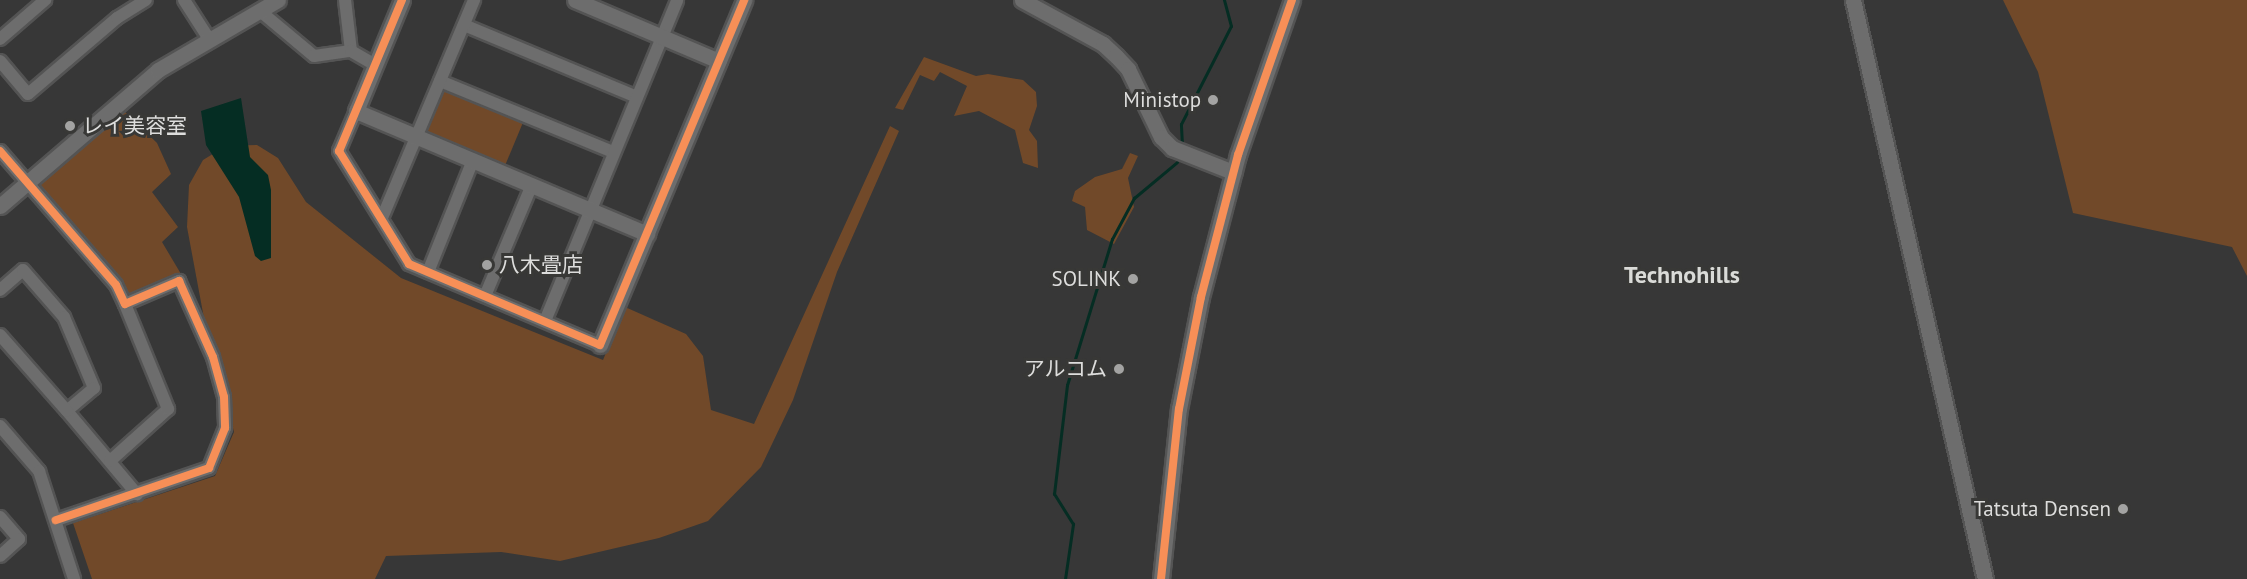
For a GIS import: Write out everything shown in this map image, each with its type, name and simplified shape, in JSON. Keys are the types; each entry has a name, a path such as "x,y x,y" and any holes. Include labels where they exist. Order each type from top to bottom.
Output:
{"street":[{"path":"0,39 45,0"},
{"path":"0,61 28,94 117,18 146,0"},
{"path":"184,0 209,39"},
{"path":"0,206 158,70 278,0"},
{"path":"345,0 351,51"},
{"path":"402,0 339,151 409,264 600,345 744,0"},
{"path":"382,218 474,0"},
{"path":"575,0 719,61"},
{"path":"545,321 589,209 677,0"},
{"path":"1022,0 1103,44 1116,56 1128,69 1161,137 1172,148 1233,172"},
{"path":"1161,579 1179,409 1201,297 1233,172 1292,0"},
{"path":"1853,0 1985,579"},
{"path":"260,11 314,56 351,51 375,65"},
{"path":"464,25 637,96"},
{"path":"440,81 613,152"},
{"path":"356,111 646,234"},
{"path":"0,151 116,285 168,409 110,461"},
{"path":"428,272 473,160"},
{"path":"485,296 531,185"},
{"path":"0,290 23,270 64,317 94,388 67,411"},
{"path":"56,520 209,468 225,428 224,398 213,357 179,281 125,304"},
{"path":"0,335 137,494"},
{"path":"0,426 39,471 73,578"},
{"path":"0,517 19,539 0,556"}],"shaded area":[{"path":"2003,0 2247,0 2247,276 2232,247 2073,213 2038,72"},
{"path":"924,57 976,76 988,74 1023,80 1036,92 1037,106 1029,130 1037,141 1038,168 1023,163 1015,130 979,111 954,116 967,86 940,72 934,81 920,75 903,110 895,108"},
{"path":"447,88 524,120 504,168 426,134 424,128 441,89"},
{"path":"241,98 250,157 268,175 271,190 271,258 261,261 255,256 239,197 206,145 201,111"},
{"path":"124,111 157,143 171,174 152,192 178,227 162,242 181,274 132,296 126,295 123,286 39,190 41,181"},
{"path":"890,126 899,131 837,272 793,400 761,467 708,521 659,538 560,561 501,552 386,556 375,579 92,579 73,523 215,476 234,432 206,329 187,227 189,185 203,160 226,146 257,145 278,158 306,202 401,278 603,360 625,307 686,334 703,356 711,410 754,424"},
{"path":"1130,153 1138,156 1128,178 1134,207 1114,244 1087,230 1085,207 1072,201 1075,191 1095,177 1122,169"}],"waterway":[{"path":"1182,145 1181,124 1231,26 1224,0"},
{"path":"1065,579 1073,524 1054,494 1067,385 1112,239 1134,198 1177,162"}],"cycle path":[{"path":"402,0 339,151 409,264 600,345 744,0"},
{"path":"1161,579 1179,409 1201,297 1238,155 1292,0"},
{"path":"0,151 116,285 125,304 179,281 213,357 224,397 225,428 209,468 56,520"}],"place":[{"name":"Ministop","path":"1213,100"},
{"name":"レイ美容室","path":"70,126"},
{"name":"八木畳店","path":"487,265"},
{"name":"SOLINK","path":"1133,279"},
{"name":"アルコム","path":"1119,369"},
{"name":"Tatsuta Densen","path":"2123,509"}],"district":[{"name":"Technohills","path":"1682,275"}]}
